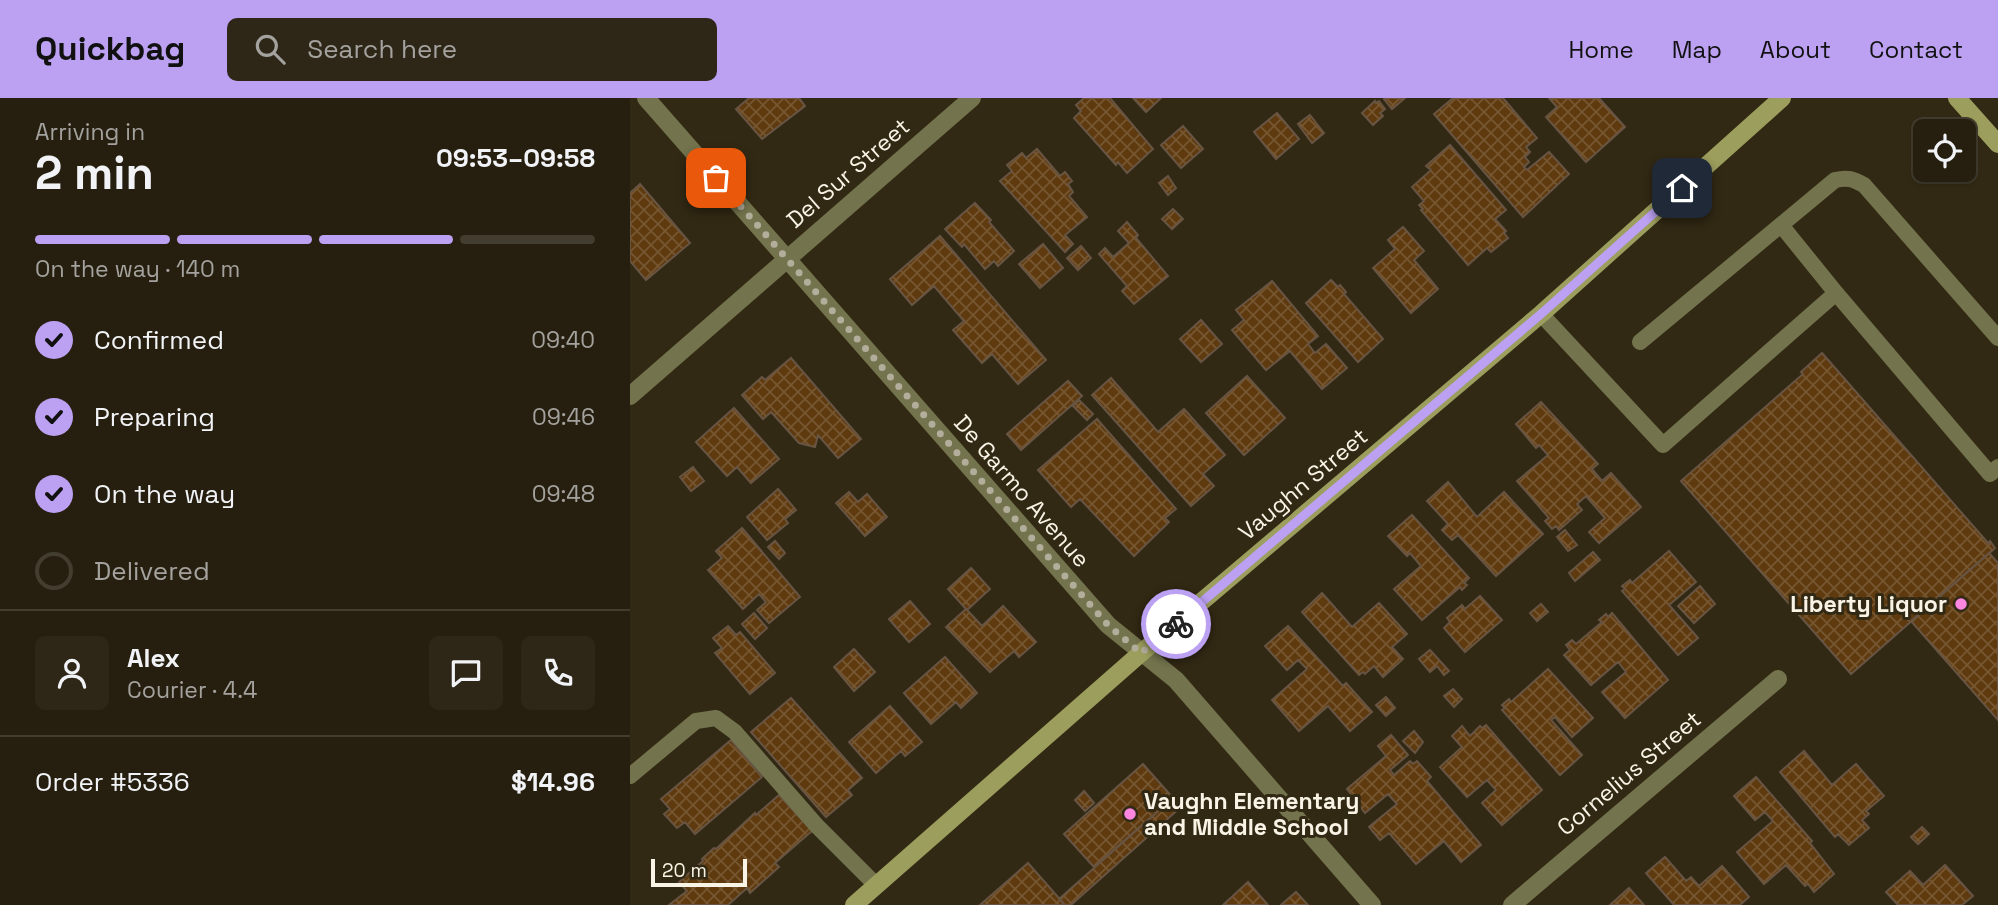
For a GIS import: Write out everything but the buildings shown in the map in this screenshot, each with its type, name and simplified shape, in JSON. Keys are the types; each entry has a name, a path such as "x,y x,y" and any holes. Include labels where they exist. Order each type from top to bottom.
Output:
{"street":[{"name":"De Garmo Avenue","path":"646,98 1108,625 1177,680 1372,905"},
{"name":"Del Sur Street","path":"630,396 972,98"},
{"name":"Vaughn Street","path":"854,905 1141,653 1541,314 1782,98"},
{"path":"1957,98 1998,144"},
{"name":"Cornelius Street","path":"1512,905 1778,679"}],"lane":[{"path":"1640,342 1835,180 1853,178 1864,186 1998,338"},
{"path":"1781,225 1990,474 1998,467"},
{"path":"1541,314 1663,445 1836,293"},
{"path":"630,776 696,721 716,718 734,732 817,826 877,885"}],"way so far":[{"path":"716,178 1108,625 1141,653 1176,624"}],"place":[{"name":"Liberty Liquor","path":"1961,604"},
{"name":"Vaughn Elementary and Middle School","path":"1130,814"}],"route":[{"path":"1176,624 1541,314 1682,188"}]}
